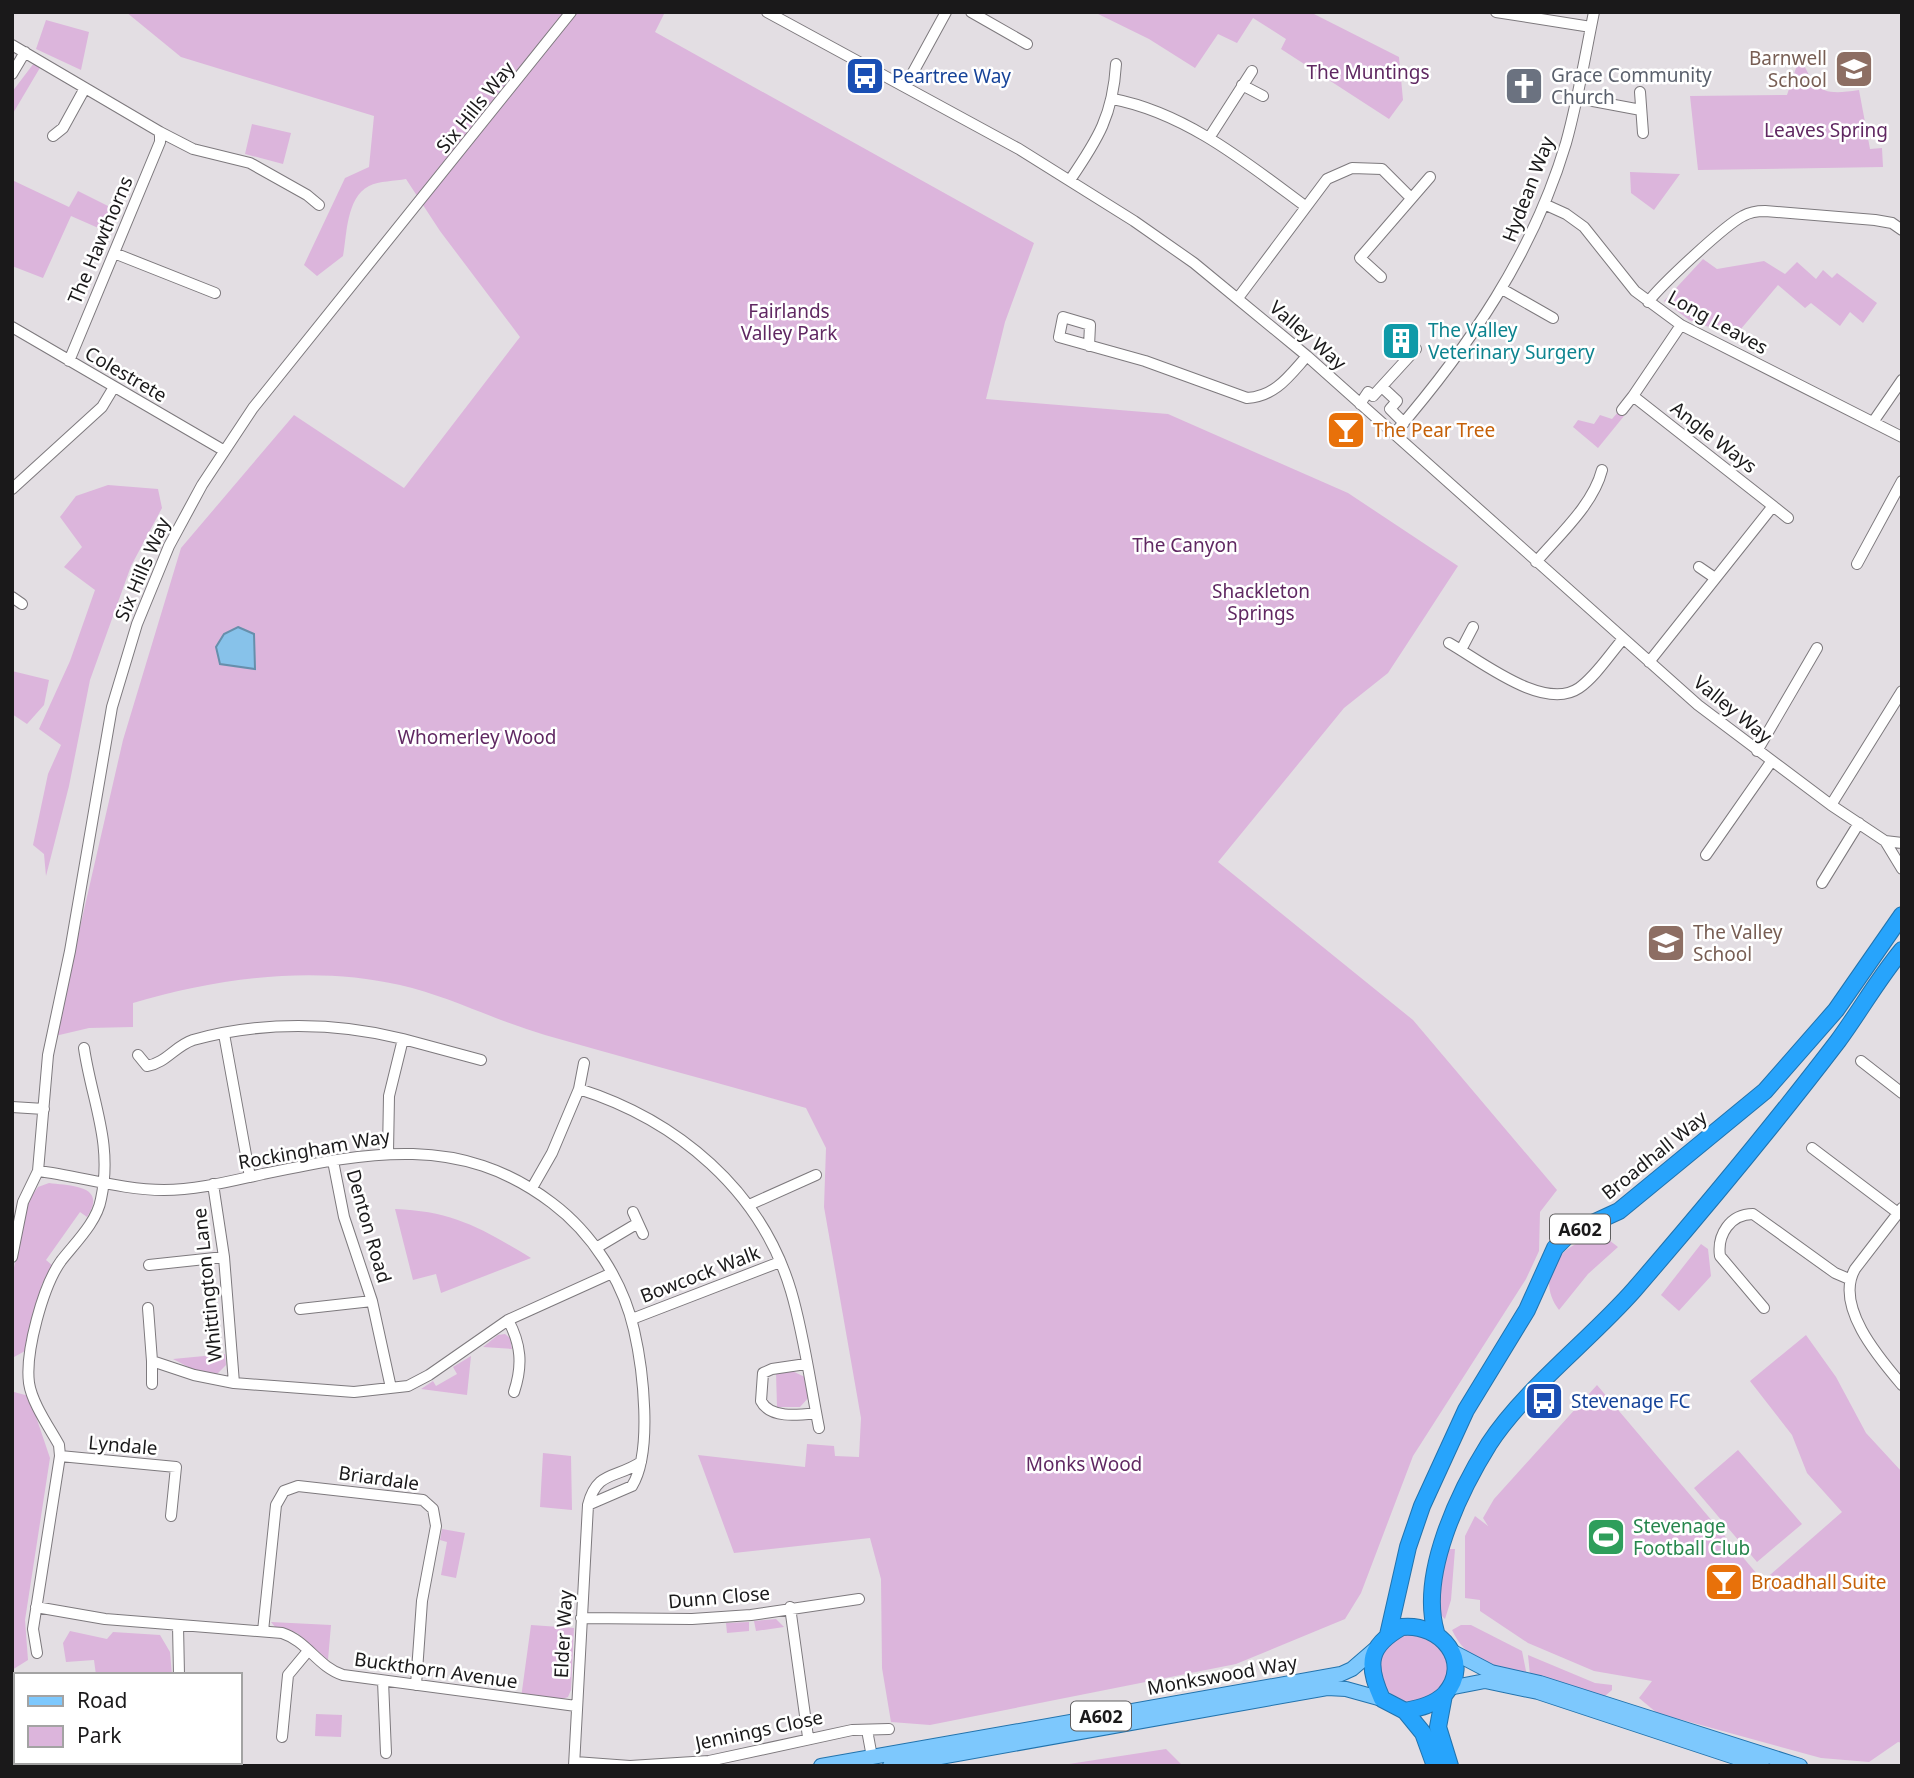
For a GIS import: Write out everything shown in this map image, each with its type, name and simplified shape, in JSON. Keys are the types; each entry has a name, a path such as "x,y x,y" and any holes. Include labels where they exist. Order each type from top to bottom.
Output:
{"highway":[{"name":"Broadhall Way","path":"1388,1635 1408,1547 1422,1506 1466,1410 1527,1310 1555,1248 1569,1234 1619,1211 1765,1091 1836,1010 1902,915"},
{"path":"1450,1766 1438,1727 1454,1670 1453,1652 1436,1632 1431,1604 1438,1560 1460,1498 1490,1443 1513,1413 1645,1276 1812,1075 1902,950"},
{"path":"1435,1766 1423,1733 1405,1711 1382,1699 1373,1678 1374,1650 1388,1635 1402,1627 1414,1626 1436,1632"},
{"path":"1405,1711 1433,1703 1446,1691"}],"main road":[{"name":"Monkswood Way","path":"821,1766 1341,1674 1352,1669 1374,1650"},
{"path":"1453,1652 1491,1672 1540,1683 1800,1766"},
{"path":"1446,1691 1485,1681 1538,1692 1762,1766"},
{"name":"Monkswood Way","path":"890,1766 1327,1688 1346,1689 1382,1699"}],"street":[{"name":"Six Hills Way","path":"12,1257 23,1202 38,1171 48,1055 70,951 112,707 149,591 187,511 223,450 286,365 571,12"},
{"name":"Valley Way","path":"766,12 1070,180 1194,263 1307,356 1649,662 1771,762 1885,841 1902,870"},
{"path":"905,87 946,12"},
{"path":"971,12 1027,44"},
{"path":"1496,12 1591,27"},
{"name":"Hydean Way","path":"1394,434 1440,381 1502,289 1544,204 1577,98 1594,12"},
{"path":"12,45 160,132 193,149 250,163 307,195 319,205"},
{"path":"12,74 25,52"},
{"path":"1070,180 1101,134 1113,99 1116,64"},
{"path":"1209,138 1252,71"},
{"path":"1242,85 1263,96"},
{"path":"53,136 63,128 85,88"},
{"path":"1640,92 1643,133"},
{"path":"1577,98 1641,110"},
{"path":"1113,99 1157,111 1209,138 1305,206"},
{"name":"The Hawthorns","path":"69,361 160,142 160,132"},
{"path":"1238,298 1327,178 1352,168 1382,169 1411,198"},
{"path":"1381,276 1360,258 1430,177"},
{"name":"Long Leaves","path":"1544,204 1566,214 1584,227 1628,283 1648,302 1681,325 1902,437"},
{"path":"1648,302 1734,221 1750,213 1765,211 1875,220 1892,223 1902,230"},
{"path":"114,253 215,293"},
{"path":"1502,289 1553,318"},
{"path":"1622,410 1681,325"},
{"name":"Colestrete","path":"12,327 223,450"},
{"path":"1089,346 1176,371 1230,394 1247,398 1264,396 1277,388 1307,356"},
{"path":"1360,404 1368,392 1373,396 1416,349"},
{"path":"1873,422 1902,380"},
{"path":"12,489 103,407 114,387"},
{"path":"1382,387 1397,401 1390,410 1404,423"},
{"name":"Angle Ways","path":"1633,396 1788,518"},
{"path":"1536,562 1588,498 1599,482 1602,470"},
{"path":"1857,564 1902,481"},
{"path":"1649,662 1773,506"},
{"path":"1699,567 1715,578"},
{"path":"12,597 22,604"},
{"path":"1461,650 1473,627"},
{"path":"1448,643 1528,688 1555,696 1579,688 1623,639"},
{"path":"1757,751 1817,648"},
{"path":"1831,804 1902,691"},
{"name":"Valley Way","path":"1706,855 1771,762"},
{"path":"1822,883 1859,823"},
{"name":"Valley Way","path":"1885,841 1902,843"},
{"path":"138,1055 147,1066 157,1064 184,1043 224,1034 272,1028 328,1026 403,1039 481,1060"},
{"path":"224,1034 250,1177"},
{"path":"388,1152 389,1096 403,1039"},
{"path":"37,1653 33,1629 60,1456 59,1445 32,1394 29,1383 31,1356 46,1285 95,1215 107,1156 105,1136 92,1096 84,1048"},
{"path":"1861,1061 1902,1093"},
{"path":"532,1188 552,1153 579,1089 584,1063"},
{"path":"579,1089 633,1108 667,1128 696,1149 749,1205 780,1262 791,1292 819,1428"},
{"path":"12,1107 44,1109"},
{"path":"1812,1149 1900,1210 1849,1279 1848,1293 1858,1321 1884,1364 1902,1385"},
{"name":"Rockingham Way","path":"38,1171 165,1190 213,1185 388,1152 475,1161 532,1188 563,1211 596,1248 612,1273 632,1319 641,1374 642,1462"},
{"name":"Denton Road","path":"333,1161 344,1217 372,1301 391,1388"},
{"path":"749,1205 816,1175"},
{"name":"Whittington Lane","path":"213,1185 224,1257 234,1383"},
{"path":"1763,1308 1723,1263 1719,1250 1721,1236 1731,1222 1741,1215 1752,1214 1835,1273 1849,1279"},
{"path":"596,1248 635,1218 643,1234"},
{"path":"149,1265 224,1257"},
{"name":"Bowcock Walk","path":"632,1319 712,1291 780,1262"},
{"path":"152,1361 194,1376 234,1383 344,1392 408,1386 429,1375 508,1320 612,1273"},
{"name":"Denton Road","path":"300,1308 372,1301"},
{"path":"148,1308 152,1384"},
{"path":"508,1320 519,1340 519,1378 514,1392"},
{"path":"806,1364 772,1368 763,1373 761,1401 774,1412 799,1415 816,1413"},
{"name":"Lyndale","path":"60,1456 176,1467 171,1516"},
{"path":"588,1505 632,1486 642,1462"},
{"name":"Elder Way","path":"575,1764 588,1505 592,1488 602,1478 620,1474 642,1462"},
{"name":"Briardale","path":"263,1631 276,1504 284,1491 298,1486 423,1500 433,1509 436,1525 422,1601 416,1685"},
{"name":"Dunn Close","path":"581,1618 692,1619 751,1615 790,1607 859,1599"},
{"name":"Buckthorn Avenue","path":"36,1607 105,1619 263,1631 290,1636 335,1672 383,1681 576,1706"},
{"path":"790,1607 808,1737"},
{"path":"178,1625 179,1673"},
{"path":"282,1737 288,1675 308,1651"},
{"path":"383,1681 386,1753"},
{"path":"867,1730 872,1757"},
{"name":"Jennings Close","path":"575,1764 630,1766 709,1761 808,1737 889,1730"}],"green space":[{"path":"126,12 665,12 655,32 1034,243 1005,322 986,399 1168,414 1348,493 1458,566 1388,673 1344,708 1218,862 1413,1020 1557,1190 1540,1212 1539,1251 1526,1279 1413,1456 1361,1593 1345,1619 1236,1664 930,1725 891,1722 882,1668 881,1579 870,1538 734,1553 698,1455 805,1467 807,1444 834,1446 835,1456 859,1457 861,1418 824,1207 826,1148 806,1108 545,1035 418,990 367,979 299,975 198,987 133,1003 133,1027 89,1028 55,1036 123,740 181,548 294,415 404,488 520,337 440,231 406,179 377,183 361,192 349,218 343,256 317,276 304,265 345,178 369,167 374,116 181,57"},
{"name":"The Muntings","path":"1094,12 1310,12 1399,57 1403,100 1389,119 1281,49 1286,39 1253,18 1237,43 1218,34 1195,68 1149,39"},
{"path":"46,20 89,32 81,70 36,49"},
{"name":"Leaves Spring","path":"1800,56 1810,77 1821,88 1836,92 1859,90 1870,149 1882,148 1883,167 1698,170 1690,96 1787,95"},
{"path":"34,63 41,66 12,115 12,92"},
{"path":"252,124 291,133 283,164 245,154"},
{"path":"1630,172 1680,174 1654,210 1631,193"},
{"path":"12,180 69,207 78,191 120,212 112,234 71,216 43,278 12,266"},
{"path":"1703,259 1717,269 1764,261 1785,274 1797,262 1816,279 1823,270 1832,278 1837,273 1877,303 1863,323 1850,312 1840,326 1811,303 1805,308 1778,285 1735,336 1689,320 1664,301"},
{"path":"1618,412 1624,416 1598,448 1573,427 1578,420 1594,424 1600,415 1612,419"},
{"path":"108,485 158,489 162,508 131,566 90,680 69,786 46,876 44,854 33,845 48,774 61,745 39,729 70,661 95,590 64,567 82,547 60,517 76,496"},
{"path":"12,671 49,680 44,705 27,724 12,714"},
{"path":"49,1183 84,1189 93,1199 87,1217 80,1212 46,1260 53,1266 42,1284 25,1351 14,1357 14,1392 29,1396 50,1458 25,1620 28,1660 12,1670 12,1278 26,1204 38,1187"},
{"path":"395,1209 434,1213 467,1223 531,1258 441,1293 436,1274 413,1280"},
{"path":"1595,1238 1609,1240 1618,1247 1588,1274 1559,1310 1549,1286 1554,1264 1571,1247"},
{"path":"1701,1244 1708,1249 1711,1276 1679,1311 1661,1295"},
{"path":"505,1334 510,1338 512,1349 483,1347 498,1335"},
{"path":"1806,1335 1836,1377 1866,1433 1902,1472 1902,1743 1898,1742 1869,1762 1821,1758 1657,1713 1639,1698 1652,1681 1594,1671 1528,1643 1480,1611 1480,1600 1465,1598 1465,1536 1475,1516 1488,1526 1483,1518 1494,1499 1597,1385 1763,1581 1842,1512 1807,1473 1792,1435 1750,1381"},
{"path":"225,1354 226,1365 215,1376 192,1369 173,1359"},
{"path":"471,1356 467,1395 421,1389 433,1381 436,1386 457,1374 453,1367"},
{"path":"790,1370 805,1377 809,1397 800,1407 777,1407 776,1372"},
{"path":"1738,1450 1802,1524 1757,1562 1694,1488"},
{"path":"543,1453 571,1456 572,1510 540,1507"},
{"path":"442,1529 465,1533 456,1578 441,1575 447,1542 440,1540"},
{"path":"1448,1549 1455,1549 1451,1600 1445,1619 1437,1605 1437,1596"},
{"path":"776,1619 784,1627 756,1631 754,1621"},
{"path":"271,1622 331,1625 328,1660 297,1633 276,1628"},
{"path":"749,1622 749,1631 727,1633 726,1623"},
{"path":"531,1625 574,1628 571,1690 568,1697 554,1702 521,1698"},
{"path":"1461,1625 1471,1625 1522,1651 1527,1676 1474,1657 1458,1641 1452,1630"},
{"path":"70,1631 107,1639 113,1632 160,1635 170,1652 172,1673 96,1673 94,1660 66,1662 63,1643"},
{"path":"1413,1634 1426,1637 1437,1644 1444,1655 1447,1668 1444,1681 1437,1692 1426,1699 1413,1702 1400,1699 1389,1692 1382,1681 1379,1668 1382,1655 1389,1644 1400,1637"},
{"path":"1528,1655 1595,1683 1612,1685 1612,1690 1605,1696 1530,1675"},
{"path":"316,1714 342,1715 341,1737 315,1736"},
{"path":"1166,1749 1183,1766 1054,1766 1069,1764"}],"water":[{"path":"238,627 254,634 255,669 220,664 216,647 224,634"}],"place":[{"name":"Barnwell School","path":"1854,69"},
{"name":"Peartree Way","path":"865,76"},
{"name":"Grace Community Church","path":"1524,86"},
{"name":"The Valley Veterinary Surgery","path":"1401,341"},
{"name":"The Pear Tree","path":"1346,430"},
{"name":"The Valley School","path":"1666,943"},
{"name":"Stevenage FC","path":"1544,1401"},
{"name":"Stevenage Football Club","path":"1606,1537"},
{"name":"Broadhall Suite","path":"1724,1582"}],"park label":[{"name":"Fairlands Valley Park","path":"789,322"},
{"name":"The Canyon","path":"1185,545"},
{"name":"Shackleton Springs","path":"1261,602"},
{"name":"Whomerley Wood","path":"477,737"},
{"name":"Monks Wood","path":"1084,1464"}]}
